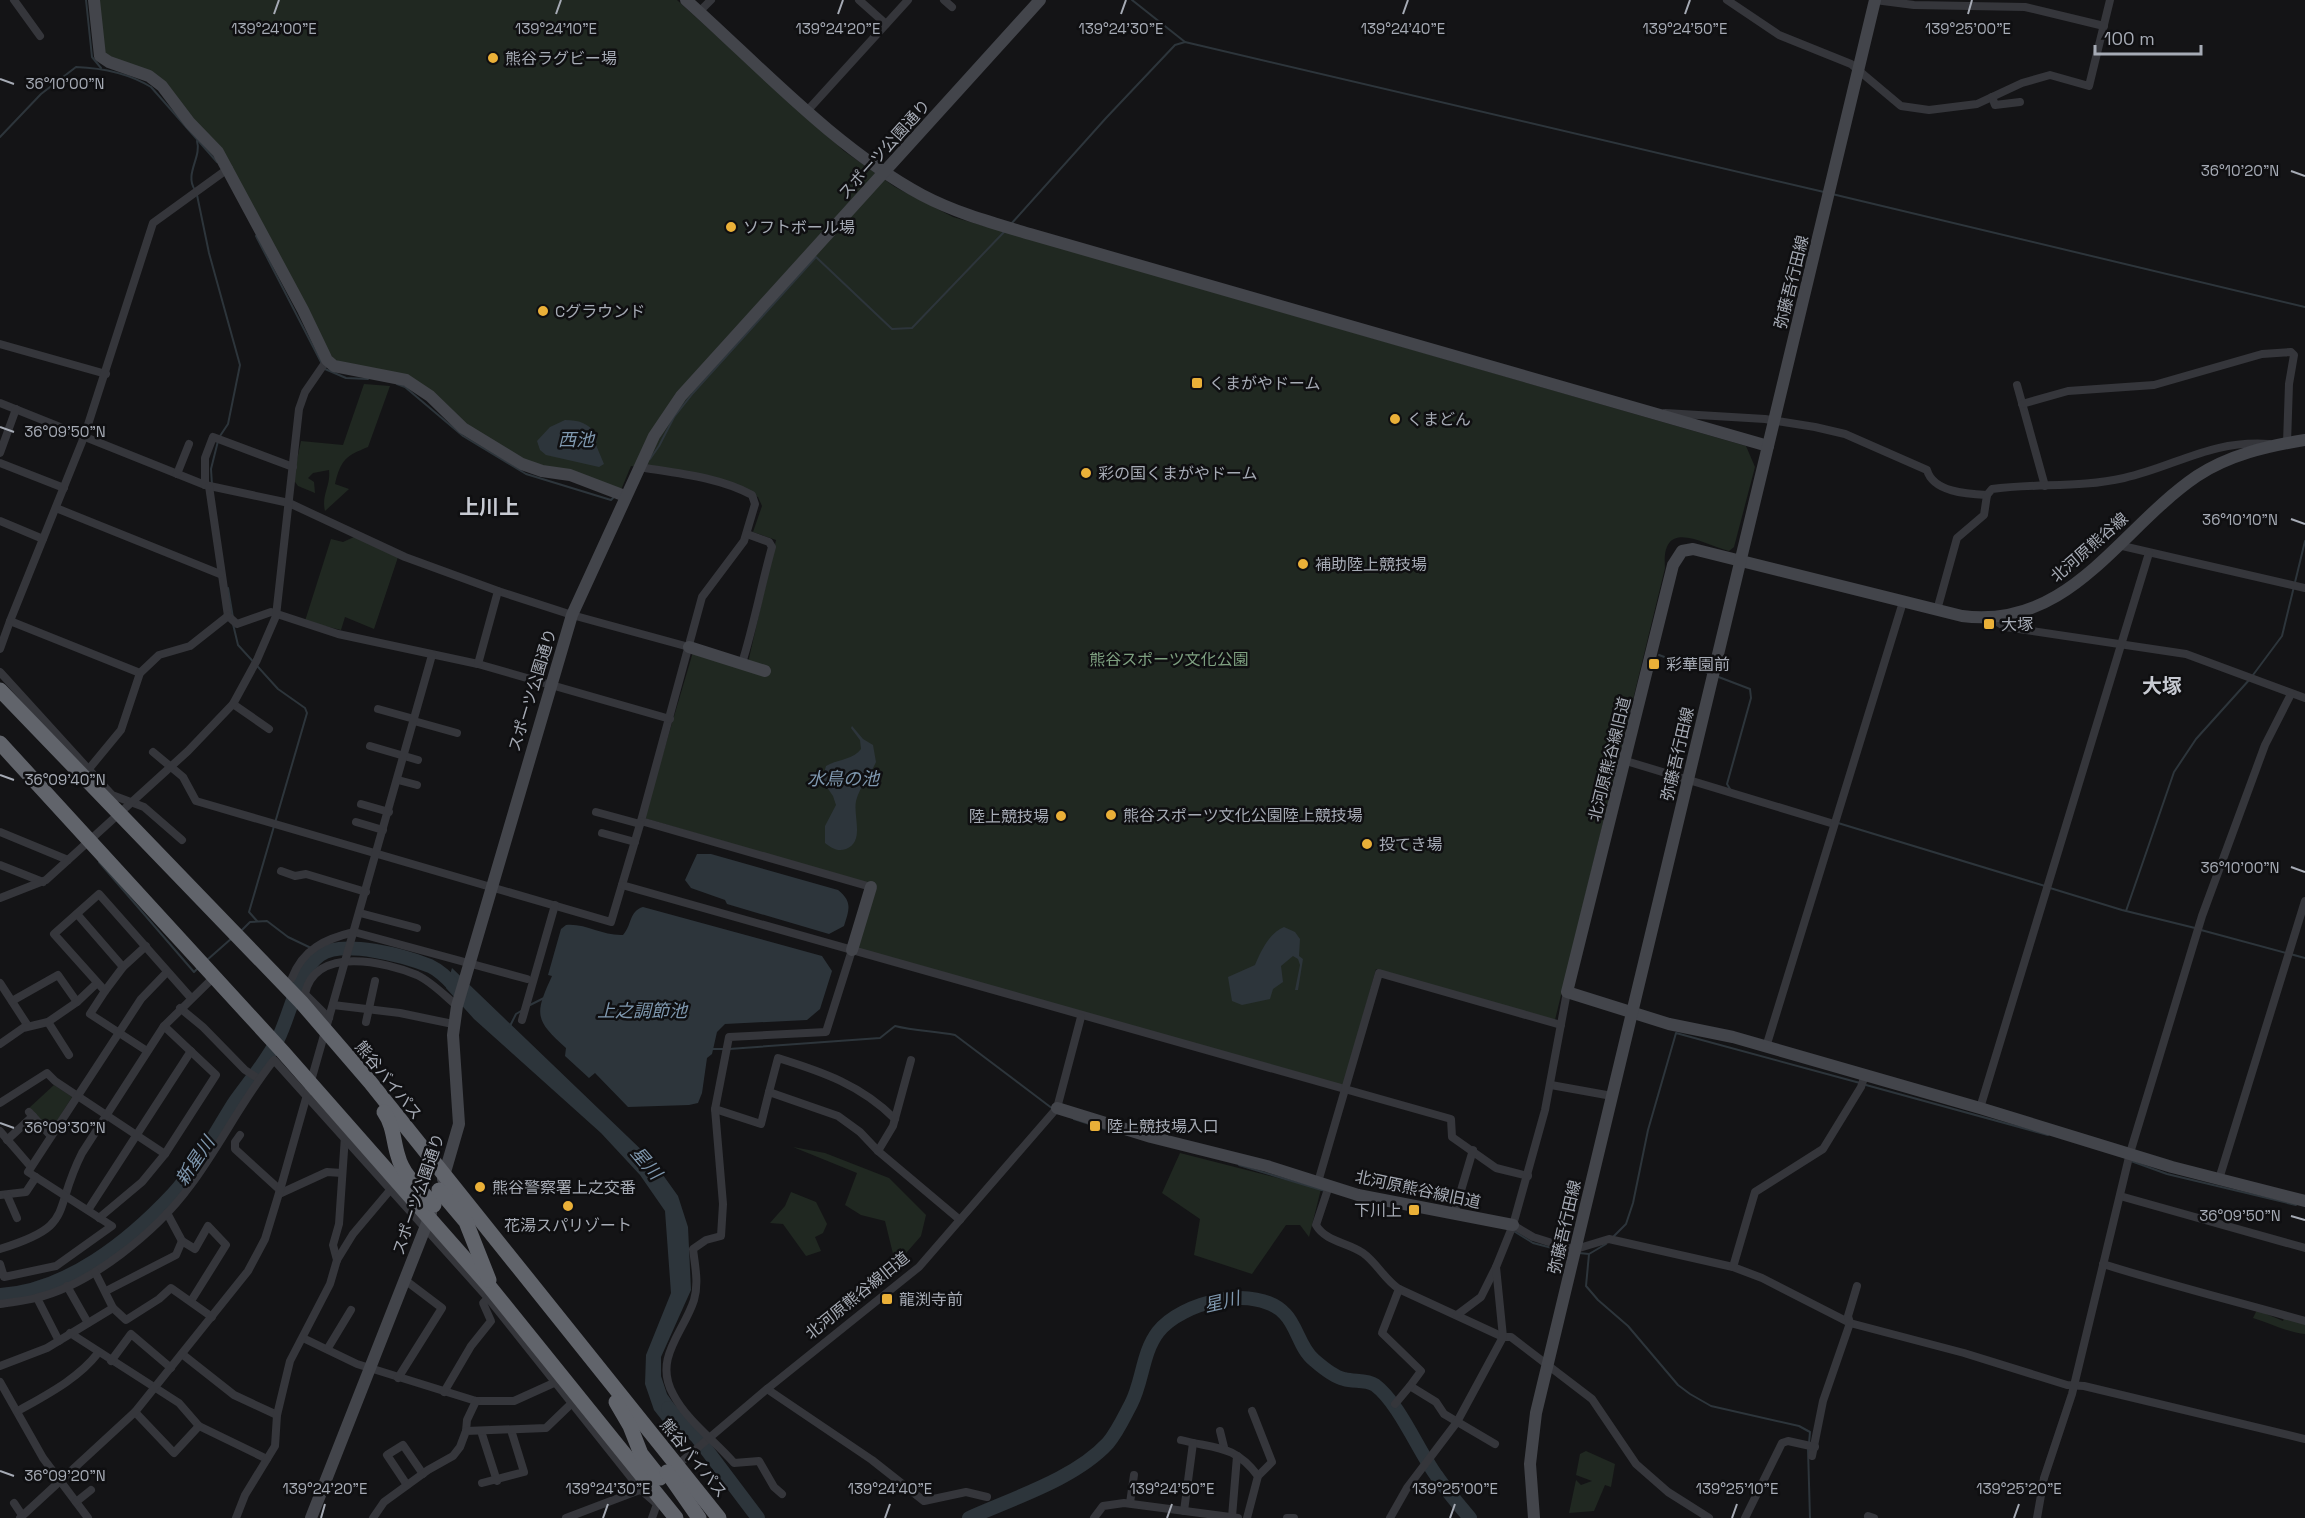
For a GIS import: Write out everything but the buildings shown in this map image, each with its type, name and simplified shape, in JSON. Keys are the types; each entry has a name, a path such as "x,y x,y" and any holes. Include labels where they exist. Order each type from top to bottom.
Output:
{"highway":[{"name":"熊谷バイパス","path":"0,690 118,815 236,934 290,982 301,1002 327,1025 441,1183 598,1367 659,1478 675,1518"},
{"name":"熊谷バイパス","path":"0,743 88,843 283,1052 308,1090 659,1478 719,1518"},
{"path":"364,1077 365,1085 389,1119 398,1157 406,1174 434,1205"},
{"path":"441,1183 466,1222 489,1280 489,1292"},
{"path":"598,1367 604,1383 630,1426 641,1454 659,1478 699,1518"}],"street":[{"path":"14,0 40,36"},
{"path":"94,0 100,56 109,62 150,76 162,86 224,171 327,360 344,370 382,374 406,380 430,396 463,428 522,464 542,471 570,475 625,496"},
{"path":"686,0 808,110 885,173 944,205 992,223 1768,446"},
{"path":"699,12 711,0"},
{"path":"859,0 886,24"},
{"path":"808,110 908,0"},
{"path":"944,0 952,8"},
{"name":"スポーツ公園通り","path":"311,1518 441,1183 459,1124 453,1024 457,1006 572,615 625,496 662,423 681,396 1040,0"},
{"path":"1727,0 1779,35 1851,64 1901,106 1929,110 1977,104 2022,83 2050,75 2089,86 2110,0"},
{"path":"1875,0 1914,5 2025,7 2104,26"},
{"name":"弥藤吾行田線","path":"1534,1518 1530,1480 1531,1441 1548,1365 1875,0"},
{"path":"1992,98 1995,105 2020,102"},
{"path":"0,648 84,437 153,223 224,171"},
{"path":"0,345 106,374"},
{"path":"1937,610 1954,544 1957,538 1984,514 1987,495 1992,489 2089,484 2126,477 2212,448 2255,443 2282,444 2294,355 2291,352 2262,354 2154,385 2068,391 2022,404"},
{"path":"0,898 43,882 118,815 233,704 255,664 276,616 275,607 299,409 305,392 327,360"},
{"path":"2017,385 2045,486"},
{"path":"0,403 210,486 289,503 405,557 498,591 572,615 765,670"},
{"path":"0,453 16,409"},
{"path":"1654,412 1710,414 1774,421 1845,434 1927,470 1929,478 1936,484 1959,492 1987,495"},
{"path":"293,466 218,439 205,458 220,574 229,617 237,624 271,612 276,616 338,634 478,664 670,719"},
{"name":"北河原熊谷線","path":"1739,561 1937,610 1991,618 2018,614 2060,596 2173,493 2197,476 2231,458 2305,440"},
{"path":"177,474 189,444"},
{"path":"0,463 64,488"},
{"path":"153,752 183,777 196,801 611,922 670,719 702,597 732,559 747,534 755,504 752,495 691,476 639,467"},
{"path":"56,508 220,574"},
{"path":"0,521 43,539"},
{"path":"742,663 759,608 762,583 772,547 769,542 747,534"},
{"path":"2118,545 2305,588"},
{"name":"北河原熊谷線旧道","path":"659,1478 909,1276 1057,1108 1358,1195 1513,1225 1551,1085 1567,992 1675,559 1682,551 1693,549 1739,561"},
{"path":"1980,1108 2149,553"},
{"path":"478,664 498,591"},
{"path":"1766,1047 1903,602"},
{"path":"88,770 121,730 140,673 159,655 190,646 229,617"},
{"path":"1991,618 2005,627 2186,654 2305,698"},
{"path":"10,621 140,673"},
{"path":"15,1503 21,1517 135,1412 248,1271 258,1254 280,1192 432,655"},
{"path":"0,672 112,795 144,807 182,840"},
{"path":"2037,1518 2044,1478 2074,1385 2130,1153 2202,916 2265,745 2290,694"},
{"path":"233,704 269,729"},
{"path":"378,709 457,733"},
{"path":"370,746 418,760"},
{"path":"0,753 88,843"},
{"path":"1626,760 1834,824"},
{"path":"398,780 417,785"},
{"path":"361,804 388,812"},
{"path":"596,812 640,822 871,887 826,1032 729,1037 715,1109 723,1203 721,1236 706,1240 693,1249 697,1284 693,1300 668,1351 666,1367 673,1395 709,1439 734,1463 759,1461 774,1487 782,1494"},
{"path":"356,822 384,830"},
{"path":"0,832 68,860"},
{"path":"602,833 635,842"},
{"path":"0,865 43,882"},
{"path":"280,871 295,876 306,874 366,892"},
{"path":"622,885 1081,1017 1451,1119 1452,1137 1496,1168 1528,1176"},
{"path":"105,991 54,934 99,894 191,998"},
{"path":"2219,1179 2305,902"},
{"path":"522,1020 555,905"},
{"path":"360,913 417,928"},
{"path":"77,914 123,967"},
{"path":"290,982 297,964 307,952 338,936 354,932 469,967 527,979"},
{"path":"146,946 123,967 90,1014 147,1051"},
{"path":"327,1025 305,994 306,988 326,968 356,959 417,975 457,1006"},
{"path":"0,1250 34,1239 50,1228 59,1218 75,1168 164,1026 191,998 205,969"},
{"path":"0,1264 4,1276 56,1266 112,1226 28,1172 118,1032 141,999 167,972"},
{"path":"1561,1025 1379,973 1344,1090 1316,1225 1321,1234 1363,1254 1387,1281 1399,1289 1503,1336 1510,1337 1548,1365 1592,1399 1636,1464 1668,1492 1709,1518"},
{"path":"12,1001 58,975 77,1002"},
{"path":"366,1022 375,981"},
{"path":"0,983 28,1026"},
{"path":"0,1044 28,1026 48,1022 77,1002 97,983"},
{"path":"1567,992 1633,1013 1865,1075 2219,1179 2305,1201"},
{"path":"333,1005 453,1024"},
{"path":"180,1008 227,1050 244,1070 258,1079"},
{"path":"1057,1108 1081,1017"},
{"path":"48,1022 69,1055"},
{"path":"99,1218 142,1182 165,1154 216,1075 164,1026"},
{"path":"88,1210 191,1051"},
{"path":"715,1109 761,1124 778,1058 831,1074 870,1097 895,1119"},
{"path":"0,1304 37,1298 95,1272 168,1213 190,1186 258,1079 274,1060 308,1090 391,1189 427,1223"},
{"path":"878,1151 886,1141 895,1119 911,1060"},
{"path":"0,1103 47,1072 77,1096 165,1154"},
{"path":"1732,1267 1755,1192 1822,1149 1861,1087 1865,1075"},
{"path":"1551,1085 1612,1096"},
{"path":"769,1092 838,1116 860,1132 878,1151 960,1220"},
{"path":"31,1167 3,1136 31,1114 51,1136"},
{"path":"240,1135 235,1142 235,1149 280,1192"},
{"path":"337,1260 333,1245 339,1224 345,1136"},
{"path":"1454,1214 1473,1150"},
{"path":"280,1192 327,1173 342,1173"},
{"path":"17,1218 3,1195 26,1192 36,1177"},
{"path":"236,1518 245,1496 278,1435 277,1415 290,1361 330,1284 337,1260 353,1234 391,1189"},
{"path":"2120,1196 2305,1248"},
{"path":"168,1213 182,1241 195,1249 208,1226 226,1245 191,1301"},
{"path":"1457,1315 1481,1297 1513,1225 1533,1237 1576,1249 1609,1239 1732,1267 1762,1278 1850,1323 2074,1385 2305,1439"},
{"path":"106,1292 176,1255 182,1241"},
{"path":"2103,1264 2206,1292 2252,1309 2305,1321"},
{"path":"1390,1518 1396,1504 1457,1422 1503,1336 1496,1267"},
{"path":"95,1272 112,1308 126,1320 159,1299 171,1288 212,1317"},
{"path":"398,1378 442,1308 405,1280"},
{"path":"68,1286 88,1323"},
{"path":"1745,1518 1782,1443 1788,1441 1813,1451 1823,1401 1850,1323 1848,1316 1857,1286"},
{"path":"1395,1404 1421,1371 1382,1333 1399,1289"},
{"path":"444,1392 471,1346 491,1321 483,1304 489,1292 572,1403 659,1478"},
{"path":"37,1298 59,1341"},
{"path":"0,1366 47,1348 112,1308"},
{"path":"328,1348 351,1310"},
{"path":"70,1333 179,1403 199,1426 267,1459"},
{"path":"111,1361 131,1334 171,1368"},
{"path":"303,1338 370,1368 476,1401 514,1401 556,1382"},
{"path":"18,1411 55,1389 90,1364 98,1353"},
{"path":"182,1354 234,1395 277,1415"},
{"path":"0,1382 60,1482 88,1518"},
{"path":"1410,1386 1436,1402 1444,1414 1495,1444"},
{"path":"767,1389 872,1460 924,1501 966,1492 987,1497"},
{"path":"373,1518 384,1502 423,1473 453,1456 460,1448 467,1420 476,1401"},
{"path":"466,1431 546,1428 572,1403"},
{"path":"1247,1518 1258,1476 1272,1462 1252,1411"},
{"path":"135,1412 174,1453 199,1426"},
{"path":"482,1483 524,1472 511,1430"},
{"path":"481,1431 497,1480"},
{"path":"1220,1431 1224,1447"},
{"path":"1180,1440 1224,1447 1258,1476"},
{"path":"1184,1511 1193,1443"},
{"path":"407,1485 387,1455 403,1445 423,1473"},
{"path":"1094,1518 1103,1506 1111,1503 1130,1503 1235,1518 1237,1456"},
{"path":"1130,1503 1134,1475"},
{"path":"566,1518 659,1478"},
{"path":"652,1518 657,1504 659,1478"},
{"path":"76,1502 91,1490"},
{"path":"1287,1518 1294,1518"}],"green space":[{"name":"熊谷スポーツ文化公園","path":"98,0 677,0 844,151 895,187 953,217 1746,446 1755,467 1734,547 1729,551 1685,537 1676,538 1670,542 1665,552 1665,568 1555,1020 1376,969 1343,1088 857,950 876,886 644,818 693,652 747,667 776,540 753,532 762,506 758,497 692,473 631,466 621,490 536,466 462,423 429,392 335,362 198,125 175,95 102,52"},
{"path":"364,384 390,386 368,447 349,456 340,469 335,484 349,489 325,511 324,500 329,481 329,470 313,473 308,478 314,482 315,493 298,486 293,479 301,441 343,445"},
{"path":"354,537 398,557 374,629 345,617 341,630 305,621 331,539 343,542"},
{"path":"54,1085 72,1097 50,1132 28,1109"},
{"path":"793,1147 825,1153 889,1178 926,1215 921,1236 900,1260 894,1258 885,1221 861,1215 845,1205 857,1173"},
{"path":"1180,1153 1321,1189 1309,1237 1300,1225 1286,1225 1252,1274 1194,1255 1200,1219 1162,1193"},
{"path":"791,1192 816,1202 827,1224 823,1233 815,1237 821,1251 806,1256 783,1224 770,1223 785,1206"},
{"path":"2257,1310 2283,1321 2285,1315 2305,1321 2305,1334 2253,1318"},
{"path":"1586,1451 1615,1464 1611,1487 1605,1485 1594,1511 1569,1513 1576,1480 1581,1485 1592,1481 1576,1475 1580,1454"}],"water":[{"name":"西池","path":"565,420 583,423 594,431 597,435 596,445 604,464 599,467 546,455 540,450 537,441 550,427"},
{"name":"水鳥の池","path":"852,726 863,739 873,745 876,762 856,801 857,835 855,841 852,846 840,850 825,843 825,826 836,805 822,780 826,766 850,757 861,749 860,740 851,728"},
{"path":"697,854 711,854 838,890 848,902 844,926 829,934 727,904 725,900 691,888 685,880"},
{"name":"上之調節池","path":"643,907 822,956 832,971 820,1009 807,1020 725,1024 717,1032 712,1054 707,1058 702,1093 698,1103 628,1107 595,1073 589,1078 565,1056 566,1048 543,1023 540,1009 552,976 548,975 561,929 566,925 573,925 608,934 623,935 635,912"},
{"path":"1284,927 1295,932 1300,939 1299,956 1303,959 1298,990 1295,990 1300,965 1298,959 1293,956 1281,966 1283,982 1273,989 1270,999 1242,1005 1232,1001 1228,977 1255,965 1270,938"},
{"path":"452,968 653,1161 678,1196 688,1227 691,1290 661,1357 661,1376 667,1394 684,1418 672,1433 654,1410 645,1384 646,1355 671,1293 665,1211 640,1175 601,1133 474,1019 446,988"}],"waterway":[{"path":"86,0 92,57 101,68"},
{"path":"1132,0 1185,42"},
{"path":"1011,224 1175,45 1185,42 1824,192"},
{"path":"0,137 41,94 76,67 96,69 115,72 151,87 217,162"},
{"path":"195,190 191,178 198,147 197,141"},
{"path":"1832,194 2305,307"},
{"path":"197,195 209,253 240,365 228,424 220,436"},
{"path":"650,459 674,417 693,393 816,257 892,329 912,328 1005,231"},
{"path":"256,236 322,364"},
{"path":"325,369 346,378 368,379"},
{"path":"397,384 405,387 463,436 526,474 611,500 615,496"},
{"path":"212,485 211,469 218,441"},
{"path":"2253,675 2282,636 2305,541"},
{"path":"228,588 233,618"},
{"path":"233,624 238,645 278,689 305,708 307,713 249,912 257,921"},
{"path":"1659,655 1708,673"},
{"path":"1716,676 1750,689 1751,698 1727,784 1730,789"},
{"path":"2126,911 2174,772 2196,739 2250,679"},
{"path":"1838,823 2045,886"},
{"path":"99,862 194,972 198,968"},
{"path":"2050,888 2122,910 2195,928"},
{"path":"241,931 250,922 267,921 288,937 311,948"},
{"path":"2201,930 2305,958"},
{"path":"207,960 232,938"},
{"name":"新星川","path":"0,1295 25,1291 73,1274 117,1246 173,1194 198,1162 234,1103 263,1064 278,1039 300,982 312,962 320,955 330,950 358,949 406,958 435,968 461,993"},
{"path":"528,1006 544,998"},
{"path":"509,1028 516,1014 521,1011"},
{"path":"729,1049 880,1038 895,1026 955,1035 1053,1109"},
{"path":"1613,1237 1626,1224 1633,1203 1648,1130 1676,1033 1860,1083"},
{"path":"711,1049 723,1049"},
{"path":"1866,1085 2048,1135"},
{"path":"1074,1119 1114,1132"},
{"path":"2131,1161 2167,1174 2296,1205"},
{"path":"1239,1165 1325,1191"},
{"path":"1512,1230 1533,1243 1571,1253"},
{"path":"1579,1253 1589,1254 1606,1244"},
{"path":"1589,1254 1586,1286 1598,1300 1628,1326 1678,1385 1711,1406 1799,1426 1810,1432 1809,1443"},
{"name":"星川","path":"969,1518 1043,1486 1079,1467 1094,1456 1108,1443 1121,1424 1135,1395 1149,1349 1158,1332 1183,1312 1219,1300 1238,1298 1272,1305 1285,1314 1305,1350 1321,1366 1340,1378 1371,1383 1384,1393 1440,1481 1470,1518"},
{"name":"星川","path":"668,1408 697,1437 758,1518"},
{"path":"1808,1449 1810,1518"}],"place":[{"name":"熊谷ラグビー場","path":"493,58"},
{"name":"ソフトボール場","path":"731,227"},
{"name":"Cグラウンド","path":"543,311"},
{"name":"くまがやドーム","path":"1197,383"},
{"name":"くまどん","path":"1395,419"},
{"name":"彩の国くまがやドーム","path":"1086,473"},
{"name":"補助陸上競技場","path":"1303,564"},
{"name":"大塚","path":"1989,624"},
{"name":"彩華園前","path":"1654,664"},
{"name":"熊谷スポーツ文化公園陸上競技場","path":"1111,815"},
{"name":"陸上競技場","path":"1061,816"},
{"name":"投てき場","path":"1367,844"},
{"name":"陸上競技場入口","path":"1095,1126"},
{"name":"熊谷警察署上之交番","path":"480,1187"},
{"name":"花湯スパリゾート","path":"568,1206"},
{"name":"下川上","path":"1414,1210"},
{"name":"龍渕寺前","path":"887,1299"}],"district":[{"name":"上川上","path":"489,507"},
{"name":"大塚","path":"2162,686"}]}
